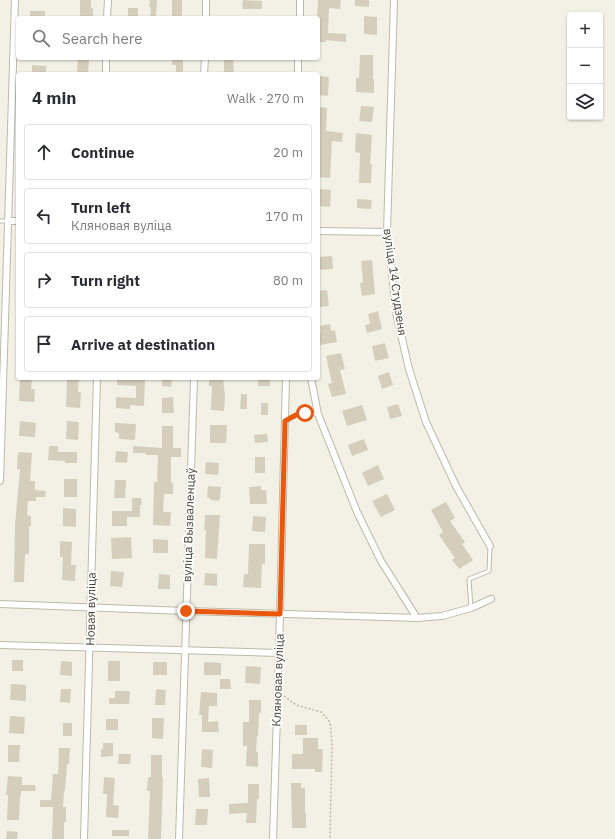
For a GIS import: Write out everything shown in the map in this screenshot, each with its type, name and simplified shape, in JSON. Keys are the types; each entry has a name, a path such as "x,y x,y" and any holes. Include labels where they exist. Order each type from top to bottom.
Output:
{"street":[{"path":"0,481 15,0"},
{"path":"108,0 108,16"},
{"path":"206,0 206,16"},
{"path":"300,0 300,16"},
{"name":"вуліца 14 Студзеня","path":"394,0 387,232 397,318 409,369 426,422 456,486 490,546"},
{"path":"106,60 106,72"},
{"path":"204,72 205,60"},
{"path":"298,60 298,72"},
{"path":"8,221 16,221"},
{"path":"320,231 387,232"},
{"name":"Новая вуліца","path":"84,839 96,380"},
{"name":"вуліца Вызваленцаў","path":"178,839 194,380"},
{"name":"Кляновая вуліца","path":"273,839 286,380"},
{"path":"311,380 318,414 357,512 381,560 417,618"},
{"path":"0,604 417,618 442,616 471,608 491,599"},
{"path":"0,645 279,653"}],"lane":[{"path":"0,221 8,221"},
{"path":"285,421 296,415 305,413 318,414"},
{"path":"471,608 469,578 489,571 490,546"}],"path":[{"path":"278,692 296,705 321,712 330,722 332,742 330,839"}],"building":[{"path":"80,0 91,0 93,16 80,16"},
{"path":"150,0 157,0 156,16 150,16 151,7 149,7"},
{"path":"172,0 182,0 182,16 172,16"},
{"path":"243,0 262,1 262,9 242,9"},
{"path":"318,0 341,0 340,9 329,8 328,33 346,34 346,42 326,40 326,42 320,42 320,16 317,16"},
{"path":"355,0 369,0 369,7 355,6"},
{"path":"128,8 138,8 138,16 128,16"},
{"path":"30,11 45,11 45,16 30,16"},
{"path":"364,16 377,17 377,35 364,34"},
{"path":"360,55 373,55 374,93 356,92 356,78 359,78"},
{"path":"78,60 89,60 88,72 77,72"},
{"path":"172,60 183,60 183,72 176,72 176,65 172,65"},
{"path":"224,60 233,60 234,72 224,72"},
{"path":"32,65 46,66 46,72 32,72"},
{"path":"320,76 329,77 328,96 320,95"},
{"path":"361,106 374,107 372,122 359,121"},
{"path":"320,107 327,108 326,131 343,133 342,142 332,141 330,178 320,177"},
{"path":"356,133 372,135 370,164 372,164 371,183 359,183 360,153 355,152"},
{"path":"320,189 331,190 330,207 320,206"},
{"path":"357,199 372,200 371,209 357,208"},
{"path":"332,256 333,269 320,270 320,257"},
{"path":"372,260 375,294 362,296 360,283 363,282 361,261"},
{"path":"327,290 329,306 320,307 320,291"},
{"path":"378,311 382,329 367,333 365,325 370,324 368,314"},
{"path":"330,324 331,331 335,330 337,342 320,345 320,326"},
{"path":"385,343 389,358 375,361 372,346"},
{"path":"341,353 345,369 340,370 346,394 332,397 328,384 332,383 326,356"},
{"path":"389,372 393,385 382,389 378,376"},
{"path":"20,380 32,380 31,389 35,389 34,402 19,401"},
{"path":"67,380 79,380 78,392 81,392 80,408 66,407"},
{"path":"117,380 145,380 144,406 130,405 130,409 116,408 116,397 136,398 136,386 117,385"},
{"path":"162,380 172,380 171,387 162,386"},
{"path":"209,380 223,380 225,395 224,411 211,410 212,386 209,386"},
{"path":"258,380 270,380 270,386 258,386"},
{"path":"241,394 247,394 247,409 240,409"},
{"path":"173,397 174,413 162,413 162,398"},
{"path":"261,403 268,403 268,415 261,415"},
{"path":"398,404 402,416 390,419 387,407"},
{"path":"362,405 367,420 347,426 342,411"},
{"path":"20,421 36,423 35,437 19,436"},
{"path":"67,421 79,422 78,440 66,439"},
{"path":"115,423 136,424 135,440 119,439 119,433 115,432"},
{"path":"210,425 227,425 226,443 210,443"},
{"path":"162,426 173,426 173,448 181,448 181,457 171,457 171,483 173,483 173,494 164,494 163,512 171,512 170,526 153,525 154,482 157,482 158,455 133,453 133,446 162,448"},
{"path":"267,434 268,442 255,443 254,435"},
{"path":"364,439 368,450 352,456 348,445"},
{"path":"49,446 58,446 58,452 77,452 77,463 65,463 65,461 48,460"},
{"path":"116,451 128,452 127,463 115,462"},
{"path":"18,452 32,453 30,481 35,481 35,490 46,491 45,497 36,497 36,501 28,501 27,515 31,516 31,526 29,526 29,554 25,554 24,582 14,582 15,525 20,469 17,469"},
{"path":"255,457 265,457 265,473 255,473"},
{"path":"206,462 219,463 218,475 205,474"},
{"path":"378,465 384,479 368,486 362,473"},
{"path":"64,479 77,479 77,497 64,497"},
{"path":"115,480 126,480 125,498 114,498"},
{"path":"208,486 221,487 219,501 210,500 210,498 207,498"},
{"path":"261,486 261,490 266,490 267,504 250,504 249,487"},
{"path":"387,494 395,510 381,517 372,501"},
{"path":"132,498 141,498 142,505 140,505 140,517 127,517 127,526 112,526 112,511 132,511"},
{"path":"446,502 455,518 450,521 465,542 462,544 473,560 459,569 452,560 455,558 439,535 443,532 431,510"},
{"path":"63,508 76,509 76,527 63,526"},
{"path":"205,515 220,515 217,559 205,558"},
{"path":"253,516 266,517 265,532 252,531"},
{"path":"131,537 132,558 112,559 111,538"},
{"path":"153,539 168,540 168,553 153,553"},
{"path":"60,541 72,542 71,565 76,565 75,581 62,580 63,557 60,557"},
{"path":"249,544 265,544 265,564 262,564 261,588 243,587 244,574 248,574"},
{"path":"111,571 124,572 122,587 110,586"},
{"path":"205,573 217,574 217,586 204,585"},
{"path":"159,574 170,575 170,589 158,589"},
{"path":"12,660 23,660 23,671 12,671"},
{"path":"61,661 72,662 72,676 60,675"},
{"path":"108,661 120,661 120,681 108,681"},
{"path":"153,662 167,662 167,675 153,675"},
{"path":"204,662 221,663 221,675 204,675"},
{"path":"246,666 261,667 260,684 245,683"},
{"path":"220,679 230,679 231,689 220,689"},
{"path":"11,684 26,685 26,701 10,700"},
{"path":"61,689 71,689 70,703 60,702"},
{"path":"156,689 166,690 165,705 155,705"},
{"path":"115,691 130,691 129,704 109,704 109,698 115,698"},
{"path":"201,692 217,693 217,706 209,706 208,722 218,721 219,732 202,732 202,715 199,715"},
{"path":"249,700 261,700 261,713 259,713 256,752 258,752 258,767 246,766 247,746 243,746 243,722 249,722"},
{"path":"10,716 25,717 24,734 9,733"},
{"path":"152,718 164,718 163,739 152,738"},
{"path":"106,719 118,719 118,730 106,730"},
{"path":"63,723 72,723 72,736 63,736"},
{"path":"295,725 307,725 307,735 295,735"},
{"path":"303,738 318,738 318,749 323,749 322,772 315,772 315,769 292,769 292,754 303,754"},
{"path":"103,743 113,743 113,756 101,757"},
{"path":"8,745 20,745 19,762 8,762"},
{"path":"59,748 70,748 63,807 66,807 66,822 64,822 64,839 52,839 53,807 40,807 40,800 51,800 53,774 58,774"},
{"path":"202,749 213,750 212,768 201,767"},
{"path":"119,754 131,754 130,764 118,764"},
{"path":"151,755 162,755 163,778 161,839 148,839 150,791 147,791 148,777 151,777"},
{"path":"8,776 22,777 22,785 35,785 36,791 21,791 19,820 7,820 8,795 6,795"},
{"path":"104,777 115,778 113,805 119,806 118,818 106,817 107,794 103,794"},
{"path":"209,778 210,797 199,797 198,779"},
{"path":"291,783 301,783 301,788 305,788 306,828 292,828"},
{"path":"248,784 259,784 256,823 246,823 247,813 229,814 229,804 248,803"},
{"path":"196,809 208,809 207,825 195,825"},
{"path":"112,830 129,830 129,836 112,836"},
{"path":"7,831 18,832 17,839 6,839"}],"route":[{"path":"186,611 280,614 285,421 296,415 305,413"}]}
